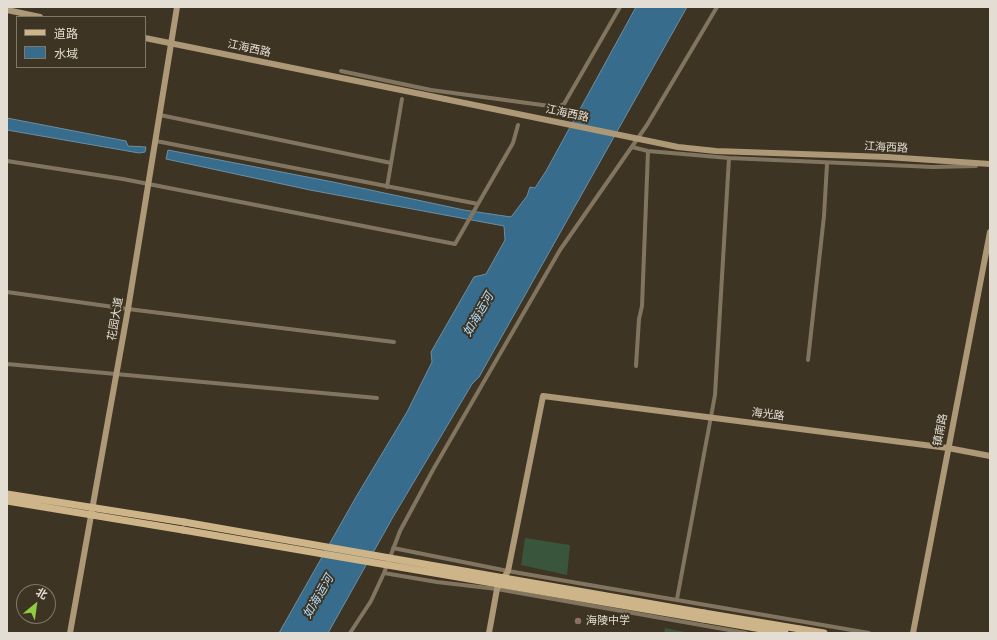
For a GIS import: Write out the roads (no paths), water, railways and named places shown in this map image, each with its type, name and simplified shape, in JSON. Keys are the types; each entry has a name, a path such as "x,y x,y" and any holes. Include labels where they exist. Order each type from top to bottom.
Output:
{"main road":[{"path":"7,494 704,616 824,633"},
{"path":"7,501 92,516 184,526"},
{"path":"704,616 786,633"}],"street":[{"name":"花园大道","path":"70,633 94,509 149,184 177,7"},
{"path":"341,71 431,90 557,107 564,104 620,7"},
{"path":"350,633 370,601 384,573 400,531 434,468 560,250 647,125 717,7"},
{"path":"7,10 35,16"},
{"name":"江海西路","path":"146,38 678,147 716,152 887,158 990,164"},
{"path":"387,187 402,99"},
{"path":"160,115 391,162"},
{"path":"7,161 149,184 455,244 513,143 518,125"},
{"path":"156,141 478,204"},
{"path":"632,147 648,152 827,164 933,167 990,164"},
{"path":"636,366 639,319 642,306 648,152"},
{"path":"677,599 716,395 729,158"},
{"path":"808,360 824,216 827,164"},
{"name":"镇南路","path":"913,633 990,232"},
{"path":"7,292 128,309 394,342"},
{"path":"7,364 377,398"},
{"name":"海光路","path":"508,572 543,396 948,448 990,456"},
{"path":"393,548 508,572 677,599 869,633"},
{"path":"489,633 497,589 508,572"},
{"path":"384,573 437,582 497,589 746,633"}],"water":[{"name":"如海运河","path":"636,7 687,7 479,377 472,384 393,517 328,633 279,633 356,497 407,412 432,362 431,352 474,277 486,274 505,240 504,226 310,190 166,159 168,150 333,182 464,210 511,217 527,196 530,187 535,188 546,171"},
{"path":"7,118 126,141 128,146 146,147 145,152 139,153 7,130"}],"place":[{"name":"海陵中学","path":"578,621"}]}
